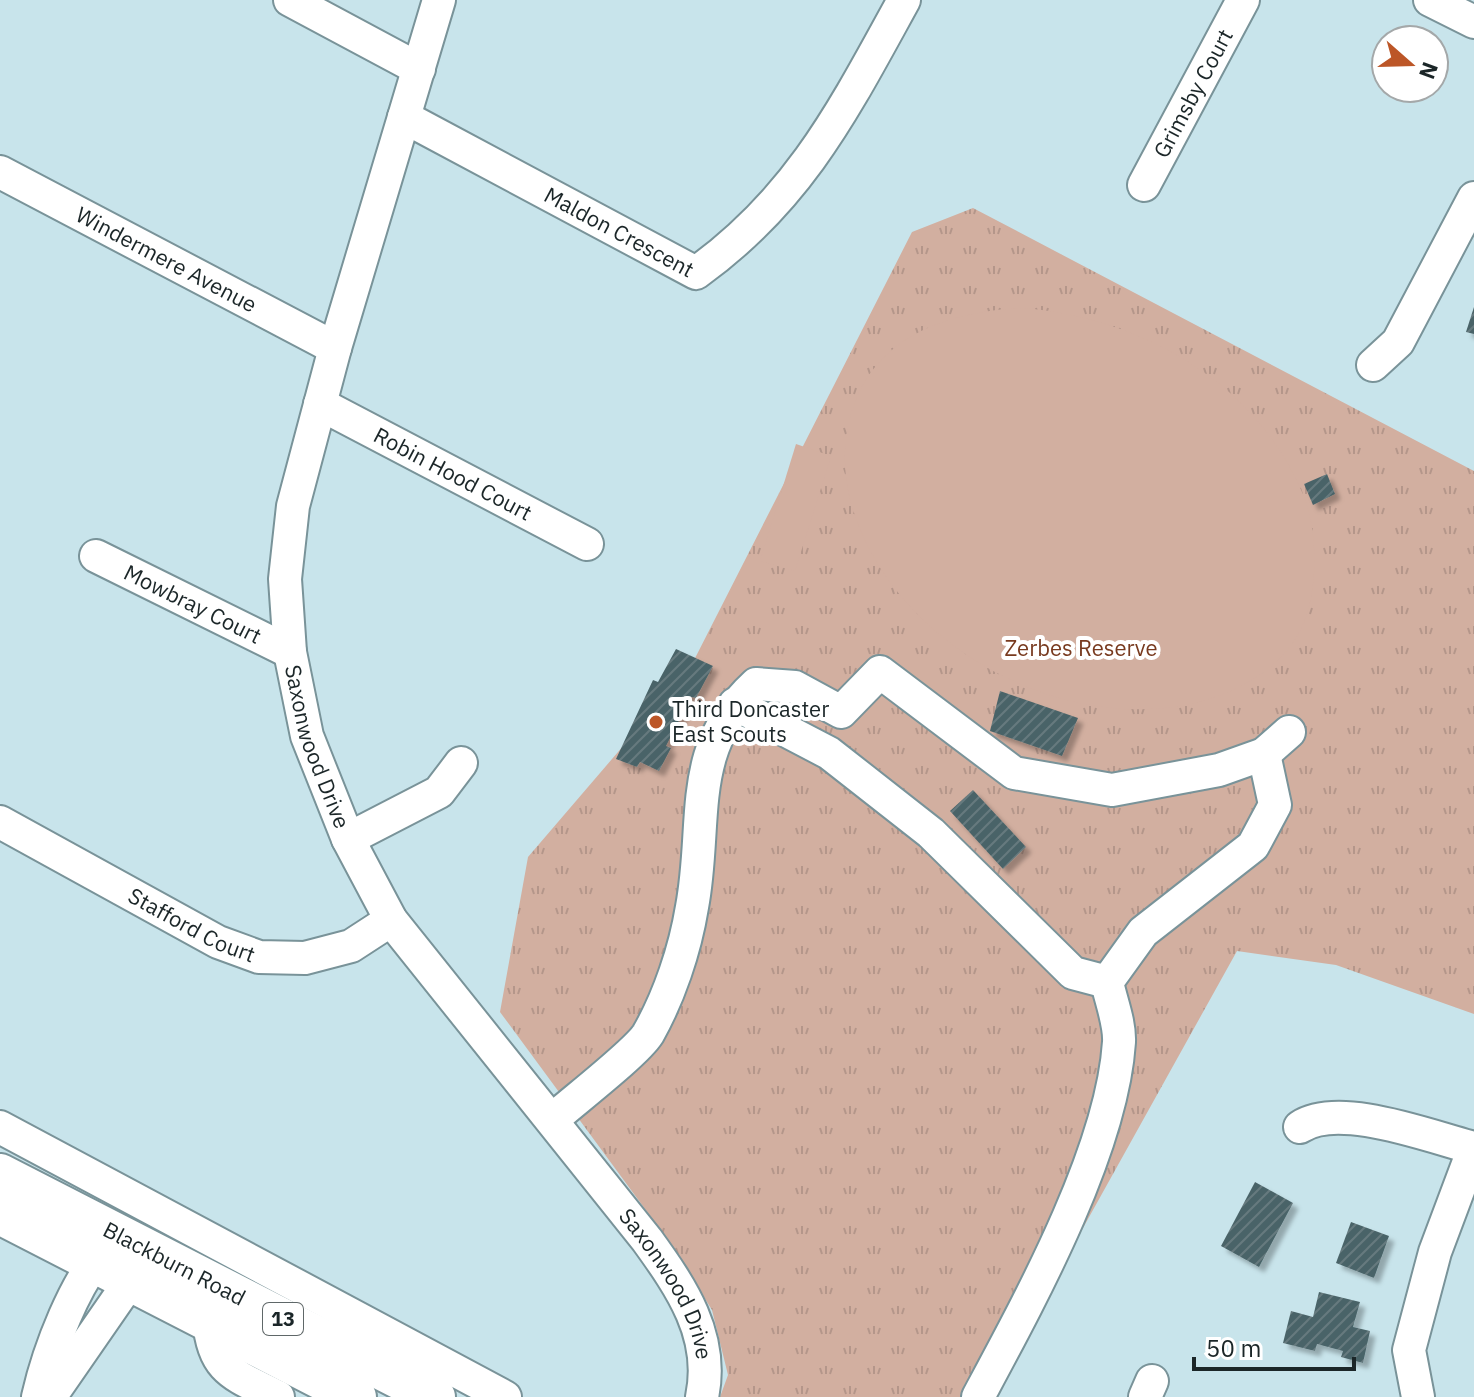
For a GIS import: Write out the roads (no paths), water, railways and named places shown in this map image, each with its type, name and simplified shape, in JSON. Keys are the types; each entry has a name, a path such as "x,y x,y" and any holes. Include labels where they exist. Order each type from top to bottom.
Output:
{"main road":[{"name":"Blackburn Road","path":"0,1174 115,1245 435,1397"},
{"name":"Blackburn Road","path":"0,1214 115,1245"},
{"name":"Blackburn Road","path":"115,1245 131,1280 356,1397"}],"street":[{"path":"290,0 419,69"},
{"name":"Saxonwood Drive","path":"439,0 335,348 293,506 285,579 290,652 307,736 348,839 391,920 552,1120 680,1287 704,1348 702,1397"},
{"name":"Maldon Crescent","path":"404,117 696,273 738,243 777,203 832,130 904,0"},
{"name":"Grimsby Court","path":"1144,185 1243,0"},
{"path":"1430,0 1474,22"},
{"name":"Windermere Avenue","path":"0,172 335,348"},
{"path":"1373,365 1398,342 1474,198"},
{"name":"Robin Hood Court","path":"320,404 587,544"},
{"name":"Mowbray Court","path":"96,556 290,652"},
{"path":"552,1120 646,1037 673,977 693,907 705,765 735,704 756,684 795,687 841,712 880,672 1014,773 1112,790 1219,770 1264,754 1289,732"},
{"path":"735,704 829,753 931,833 1073,973 1107,982"},
{"path":"978,1397 1060,1232 1103,1125 1119,1038 1107,982 1143,932 1253,846 1275,805 1264,754"},
{"path":"348,839 439,792 461,763"},
{"name":"Stafford Court","path":"0,822 218,942 259,957 305,958 351,946 391,920"},
{"path":"1300,1127 1308,1122 1357,1118 1474,1148 1435,1252 1409,1350 1418,1397"},
{"path":"0,1127 505,1397"},
{"path":"38,1397 78,1288 115,1245"},
{"path":"50,1397 131,1280"},
{"path":"209,1320 212,1350 221,1364 278,1397"}],"place":[{"name":"Third Doncaster East Scouts","path":"656,722"}],"park label":[{"name":"Zerbes Reserve","path":"1081,648"}]}
